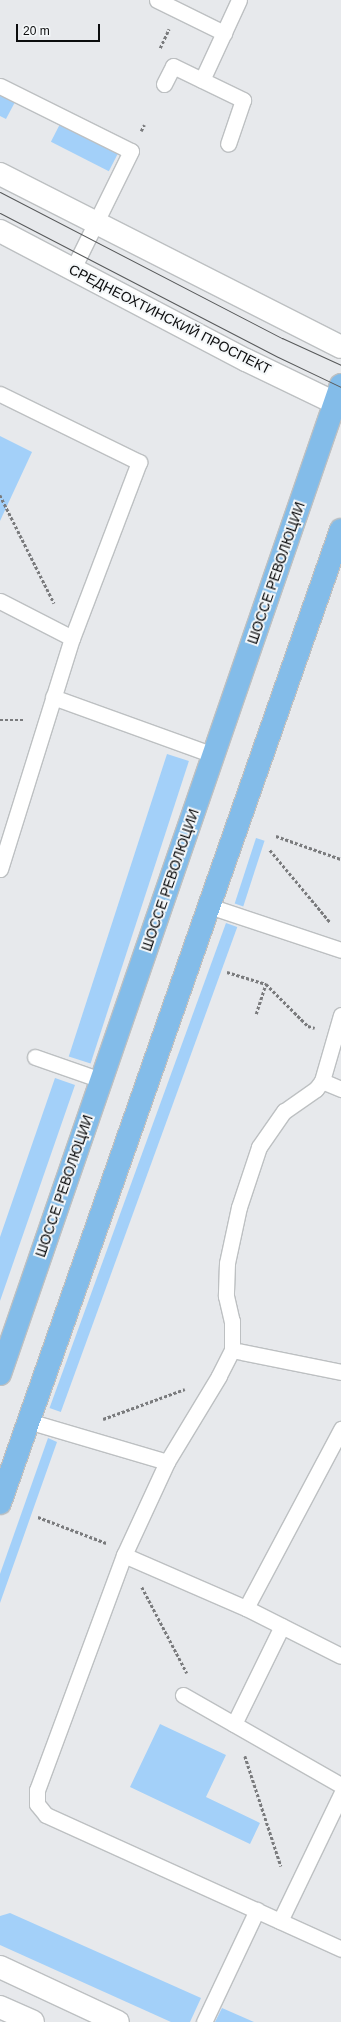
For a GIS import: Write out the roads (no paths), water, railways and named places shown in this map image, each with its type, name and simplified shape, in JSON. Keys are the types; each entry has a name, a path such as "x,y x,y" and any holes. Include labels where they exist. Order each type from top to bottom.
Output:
{"main road":[{"path":"0,174 341,347"},
{"name":"СРЕДНЕОХТИНСКИЙ ПРОСПЕКТ","path":"0,231 73,269 339,398"},
{"name":"ШОССЕ РЕВОЛЮЦИИ","path":"0,1374 213,755 339,398"},
{"path":"0,1503 341,530"},
{"path":"0,1967 118,2022"},
{"path":"0,2007 33,2022"}],"lane":[{"path":"157,0 224,33"},
{"path":"202,80 239,0"},
{"path":"164,84 173,66 243,100 228,144"},
{"path":"0,86 131,151 73,269"},
{"path":"0,394 139,462 72,638 53,698 6,833 0,868"},
{"path":"0,601 72,638"},
{"path":"53,698 213,755"},
{"path":"209,906 341,950"},
{"path":"341,1015 322,1081 316,1088 284,1111 259,1148 239,1207 227,1263 226,1296 232,1321 232,1350 219,1376 167,1462 124,1555 37,1790 37,1804 46,1815 341,1949"},
{"path":"35,1057 101,1080"},
{"path":"322,1081 341,1089"},
{"path":"232,1350 331,1368 341,1372"},
{"path":"28,1421 167,1462"},
{"path":"246,1608 341,1429"},
{"path":"124,1555 246,1608 341,1656"},
{"path":"234,1724 282,1626"},
{"path":"183,1695 341,1786"},
{"path":"280,1921 341,1794"},
{"path":"204,2022 257,1910"}],"tram line":[{"path":"0,192 282,338 341,365"},
{"path":"0,213 278,357 341,387"}]}
